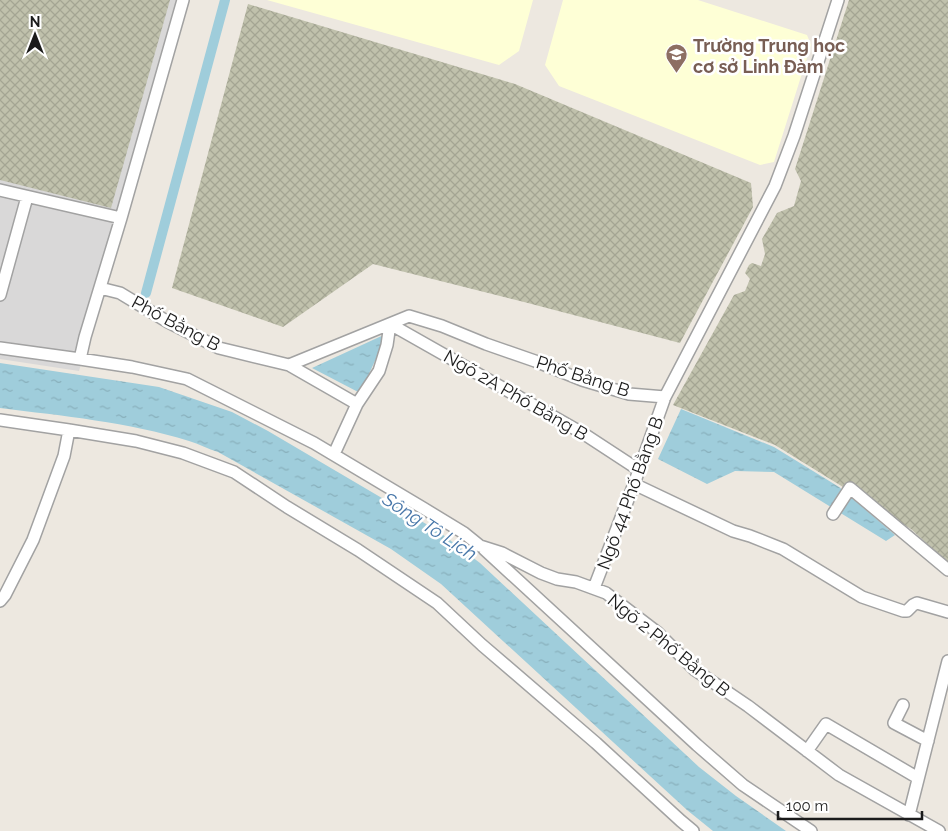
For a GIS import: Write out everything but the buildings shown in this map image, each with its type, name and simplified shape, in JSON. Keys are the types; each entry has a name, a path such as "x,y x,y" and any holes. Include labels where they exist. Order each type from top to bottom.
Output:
{"street":[{"path":"80,359 183,0"},
{"path":"665,397 775,186 794,136 838,0"},
{"path":"0,190 121,218"},
{"path":"0,295 2,279 27,197"},
{"name":"Phố Bằng B","path":"100,288 120,293 168,322 219,348 289,365 409,316 442,326 582,380 629,394 665,397"},
{"path":"334,454 357,404 379,371 387,345 390,324"},
{"name":"Ngõ 2A Phố Bằng B","path":"390,324 584,434 639,470"},
{"name":"Ngõ 2 Phố Bằng B","path":"0,348 132,367 187,379 334,454 423,508 480,546 502,553 557,579 576,582 606,593 657,632 696,670 748,706 839,775 909,815"},
{"path":"289,365 357,404"},
{"name":"Ngõ 44 Phố Bằng B","path":"594,588 665,397"},
{"path":"0,420 136,441 183,453 234,472 358,550 437,603 693,831"},
{"path":"0,600 5,595 33,540 64,456 69,430"},
{"path":"634,484 733,531 783,549 862,597 903,611 917,603 948,612"},
{"path":"833,513 849,490 948,570"},
{"path":"480,546 710,756 743,784 812,831"},
{"path":"939,831 909,815 948,661"},
{"path":"903,705 894,723 928,741"},
{"path":"807,751 826,724 918,778"}],"shaded area":[{"path":"0,0 187,0 79,371 0,359"},
{"path":"0,0 170,0 111,208 0,180"},
{"path":"267,0 533,0 519,51 499,65"},
{"name":"Trường Trung học cơ sở Linh Đàm","path":"563,0 698,0 807,35 811,45 774,162 760,165 559,86 545,65"},
{"path":"849,0 948,0 948,563 911,529 775,445 673,405 734,295 745,291 750,279 745,273 749,265 752,263 761,266 765,254 762,239 777,213 794,206 801,181 795,169"},
{"path":"248,4 515,84 751,183 753,207 680,343 373,264 283,327 172,288"}],"water":[{"path":"388,333 360,393 312,368"},
{"path":"0,363 159,387 232,412 268,431 438,531 480,563 699,767 786,831 713,831 687,810 441,584 391,549 218,452 193,442 119,424 0,408"},
{"path":"681,409 774,447 839,487 895,535 886,541 774,472 735,471 707,484 658,459"}],"waterway":[{"path":"146,293 225,0"}],"place":[{"name":"Trường Trung học cơ sở Linh Đàm","path":"677,74"}],"water label":[{"name":"Sông Tô Lịch","path":"430,526"}]}
